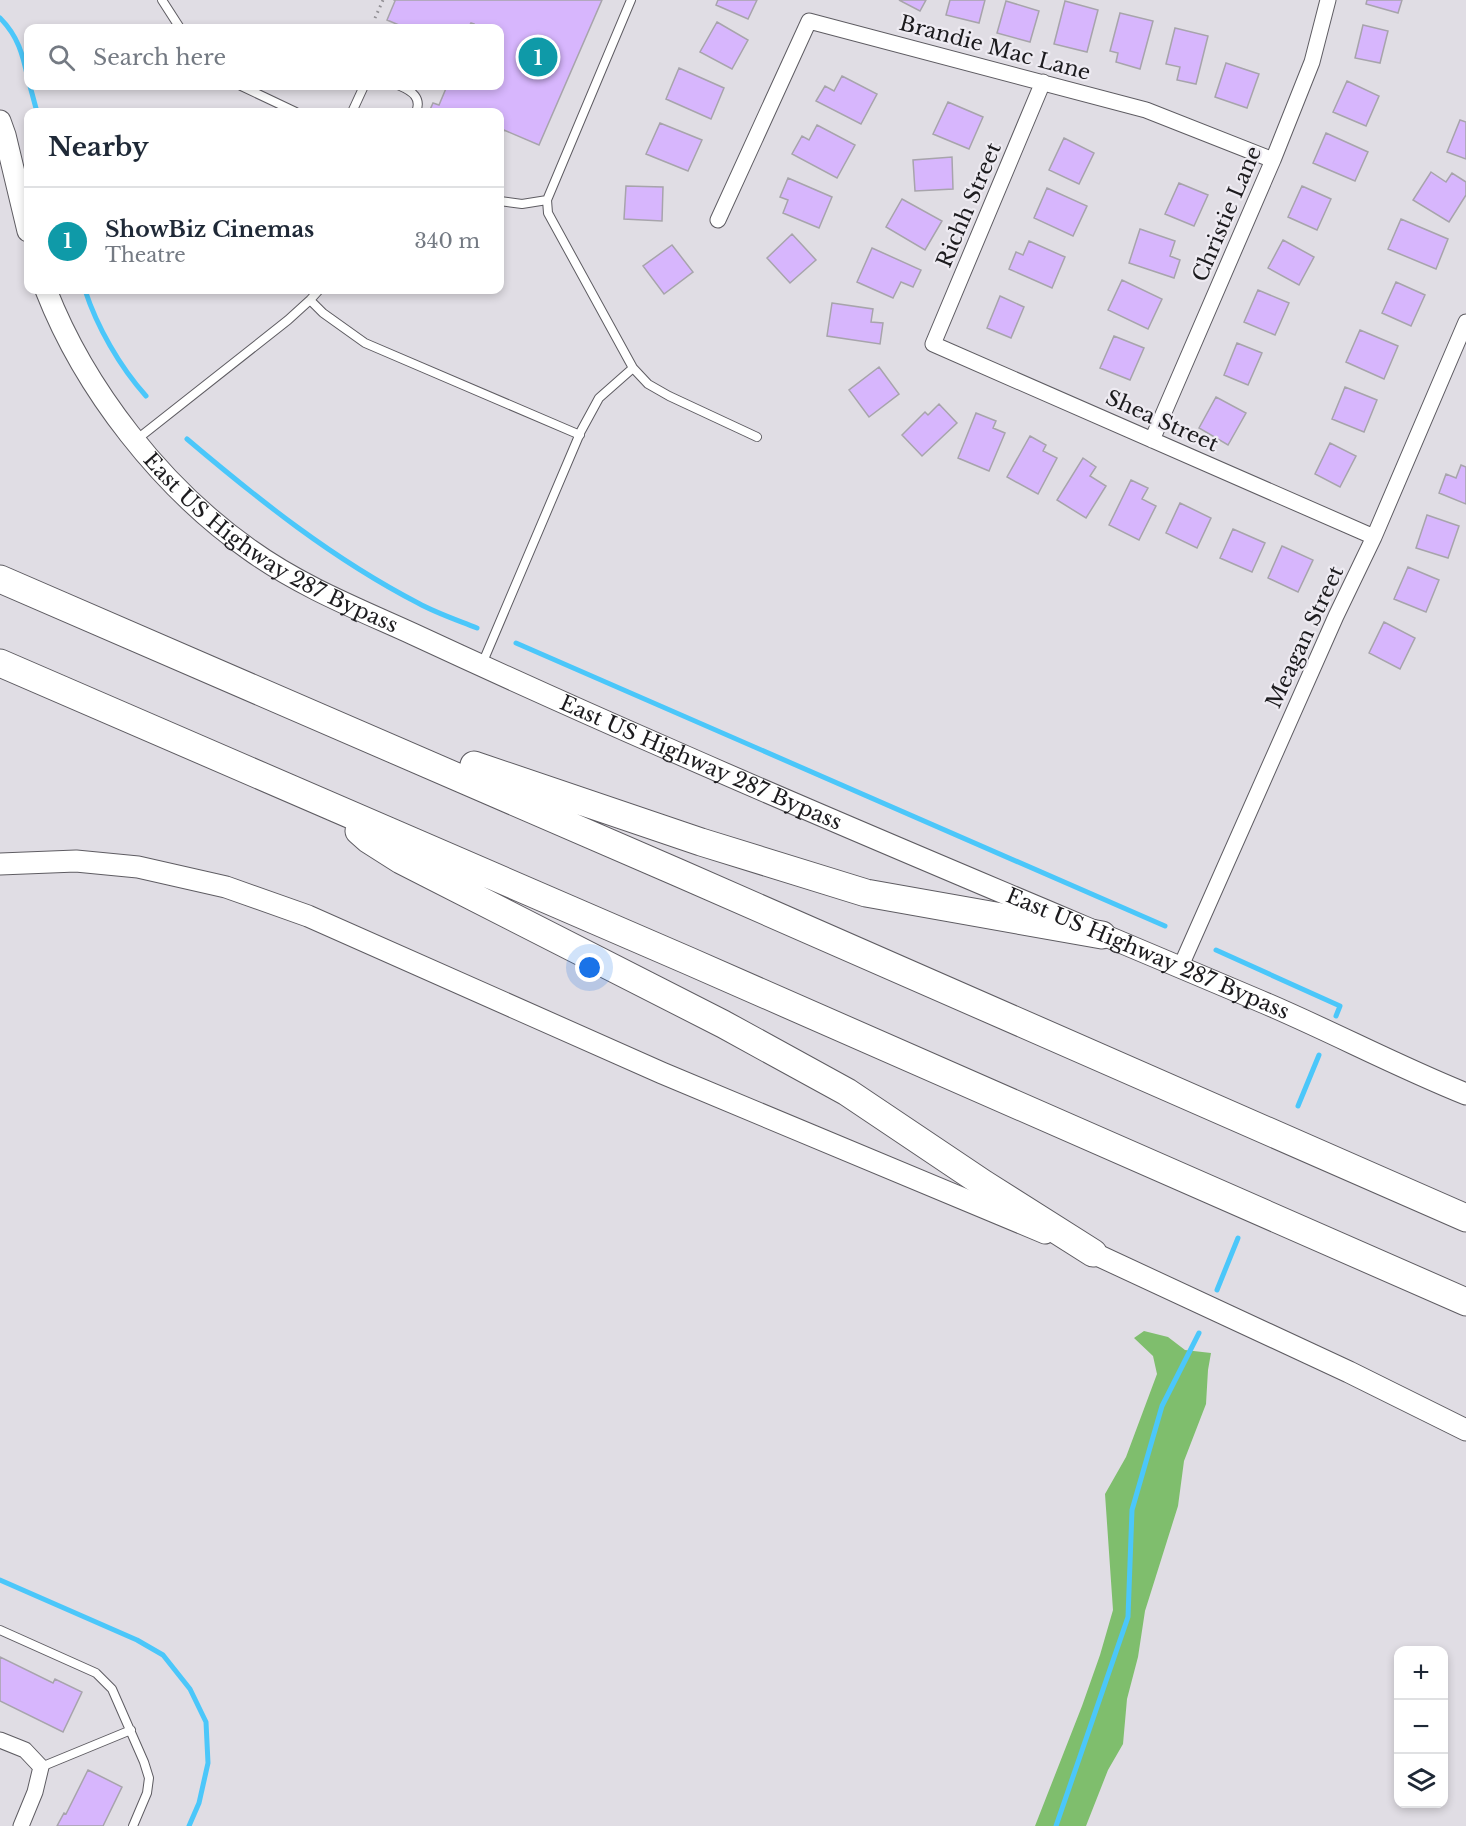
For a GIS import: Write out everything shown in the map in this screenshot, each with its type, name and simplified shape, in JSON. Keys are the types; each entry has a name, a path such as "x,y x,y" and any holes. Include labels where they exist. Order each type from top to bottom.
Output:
{"highway":[{"path":"0,579 357,731 696,882 1466,1218"},
{"path":"179,655 204,654 218,658 488,771 702,842 866,893 1102,935"},
{"path":"0,663 1466,1302"},
{"path":"337,809 368,839 401,860 712,1019 847,1092 984,1184 1093,1253"}],"main road":[{"path":"0,121 24,214"},
{"name":"East US Highway 287 Bypass","path":"48,294 56,316 109,406 135,441 167,477 207,517 252,552 314,589 855,831 1263,1002 1466,1094"},
{"path":"0,864 76,861 138,867 226,887 308,916 662,1073 1093,1253 1349,1372 1466,1430"}],"street":[{"name":"Christie Lane","path":"1152,440 1273,160 1312,63 1328,0"},
{"name":"Brandie Mac Lane","path":"718,220 809,21 1146,110 1273,160"},
{"name":"Richh Street","path":"933,344 1042,82"},
{"name":"Meagan Street","path":"1180,968 1336,616 1374,537 1466,322"},
{"name":"Shea Street","path":"933,344 1374,537"},
{"path":"0,1740 25,1750 41,1767 35,1792 21,1826"}],"lane":[{"path":"162,0 177,24"},
{"path":"631,0 547,200 548,213 633,368 648,384 669,396 757,437"},
{"path":"249,90 288,108"},
{"path":"354,108 362,90"},
{"path":"409,90 417,98 418,108"},
{"path":"504,202 522,204 547,200"},
{"path":"135,441 315,294"},
{"path":"310,300 323,313 365,342 580,435"},
{"path":"481,665 580,435 599,398 633,368"},
{"path":"0,1630 96,1673 112,1689 131,1730 149,1778 147,1793 133,1826"},
{"path":"41,1767 131,1730"}],"path":[{"path":"375,18 383,0"}],"green space":[{"path":"1144,1331 1168,1337 1185,1350 1211,1353 1206,1404 1184,1461 1178,1506 1145,1611 1138,1657 1127,1699 1123,1744 1108,1770 1086,1826 1035,1826 1082,1706 1113,1610 1105,1494 1126,1457 1157,1374 1153,1356 1134,1338"}],"building":[{"path":"602,0 539,145 504,130 504,108 431,108 433,103 439,105 445,90 504,90 504,24 396,24 387,20 395,1"},
{"path":"718,0 757,0 748,19 716,5"},
{"path":"899,0 926,0 920,11"},
{"path":"950,0 985,0 979,23 946,15"},
{"path":"1367,0 1402,0 1398,13 1366,4"},
{"path":"1006,1 1039,11 1030,42 997,33"},
{"path":"1065,1 1098,10 1087,52 1054,44"},
{"path":"1120,13 1153,21 1140,69 1116,62 1118,53 1110,51"},
{"path":"717,22 748,40 732,69 700,52"},
{"path":"1363,25 1388,31 1380,63 1355,58"},
{"path":"1175,28 1208,36 1196,84 1177,80 1180,67 1166,64"},
{"path":"1226,63 1259,74 1247,108 1215,97"},
{"path":"679,68 724,88 711,119 666,99"},
{"path":"842,76 877,94 861,124 816,101 825,86 834,91"},
{"path":"1347,81 1379,96 1366,126 1333,112"},
{"path":"948,102 983,117 969,149 933,134"},
{"path":"1460,120 1466,122 1466,159 1447,152"},
{"path":"660,123 702,140 688,171 646,154"},
{"path":"817,125 855,145 837,178 792,154 802,136 809,140"},
{"path":"1326,133 1368,152 1355,181 1313,163"},
{"path":"1064,138 1094,153 1079,184 1049,170"},
{"path":"952,157 953,189 915,191 913,160"},
{"path":"1431,172 1446,182 1452,173 1466,182 1466,195 1449,222 1413,200"},
{"path":"788,178 832,197 819,228 783,213 788,200 780,197"},
{"path":"1179,183 1208,195 1194,226 1165,214"},
{"path":"626,186 663,187 662,221 624,219"},
{"path":"1302,186 1331,199 1317,230 1288,217"},
{"path":"1047,188 1087,206 1073,236 1034,218"},
{"path":"902,199 942,221 925,250 886,227"},
{"path":"1401,219 1448,239 1436,269 1388,249"},
{"path":"1140,229 1175,241 1170,256 1180,260 1174,278 1129,263"},
{"path":"792,234 816,260 790,283 767,258"},
{"path":"1283,240 1314,257 1299,285 1268,268"},
{"path":"1029,241 1065,257 1052,288 1009,269 1016,252 1023,255"},
{"path":"672,245 693,272 664,294 643,266"},
{"path":"872,248 921,270 913,287 901,282 893,298 857,282"},
{"path":"1122,280 1162,299 1148,329 1108,310"},
{"path":"1396,282 1425,295 1411,326 1382,313"},
{"path":"1258,290 1289,303 1275,335 1244,322"},
{"path":"1000,296 1024,307 1011,338 987,328"},
{"path":"832,303 873,309 871,322 883,323 880,344 827,336"},
{"path":"1360,330 1398,346 1384,379 1346,362"},
{"path":"1114,336 1144,348 1130,380 1100,368"},
{"path":"1237,343 1262,353 1248,385 1224,375"},
{"path":"879,367 899,394 869,417 849,390"},
{"path":"1345,387 1377,400 1364,432 1332,419"},
{"path":"1216,397 1246,413 1228,445 1199,428"},
{"path":"939,404 957,423 922,456 902,435 925,412 928,415"},
{"path":"976,413 996,421 993,428 1005,433 989,471 958,458"},
{"path":"1030,436 1046,445 1043,451 1057,458 1038,494 1007,477"},
{"path":"1330,443 1356,456 1340,487 1315,474"},
{"path":"1083,458 1096,467 1090,476 1106,486 1086,518 1057,500"},
{"path":"1461,465 1466,467 1466,504 1439,493 1446,474 1456,478"},
{"path":"1131,480 1148,488 1142,499 1156,506 1139,540 1109,525"},
{"path":"1180,503 1211,518 1197,548 1166,533"},
{"path":"1427,515 1459,526 1448,558 1416,548"},
{"path":"1233,529 1265,543 1252,572 1220,558"},
{"path":"1282,546 1313,560 1298,592 1268,578"},
{"path":"1408,567 1439,580 1426,612 1394,599"},
{"path":"1384,622 1415,638 1400,669 1369,653"},
{"path":"0,1657 53,1683 55,1679 82,1692 63,1732 0,1701"},
{"path":"88,1770 122,1787 103,1826 57,1826 64,1813 66,1814"}],"waterway":[{"path":"0,18 19,46 24,62"},
{"path":"31,90 36,108"},
{"path":"87,294 110,346 146,396"},
{"path":"187,439 269,506 356,567 425,607 477,628"},
{"path":"516,643 1165,926"},
{"path":"1216,950 1340,1006 1336,1016"},
{"path":"1298,1106 1319,1055"},
{"path":"1217,1290 1238,1238"},
{"path":"1056,1826 1128,1617 1132,1510 1162,1406 1199,1333"},
{"path":"0,1580 137,1640 163,1655 190,1689 206,1722 208,1763 199,1803 189,1826"}],"place":[{"name":"ShowBiz Cinemas","path":"538,57"}]}
